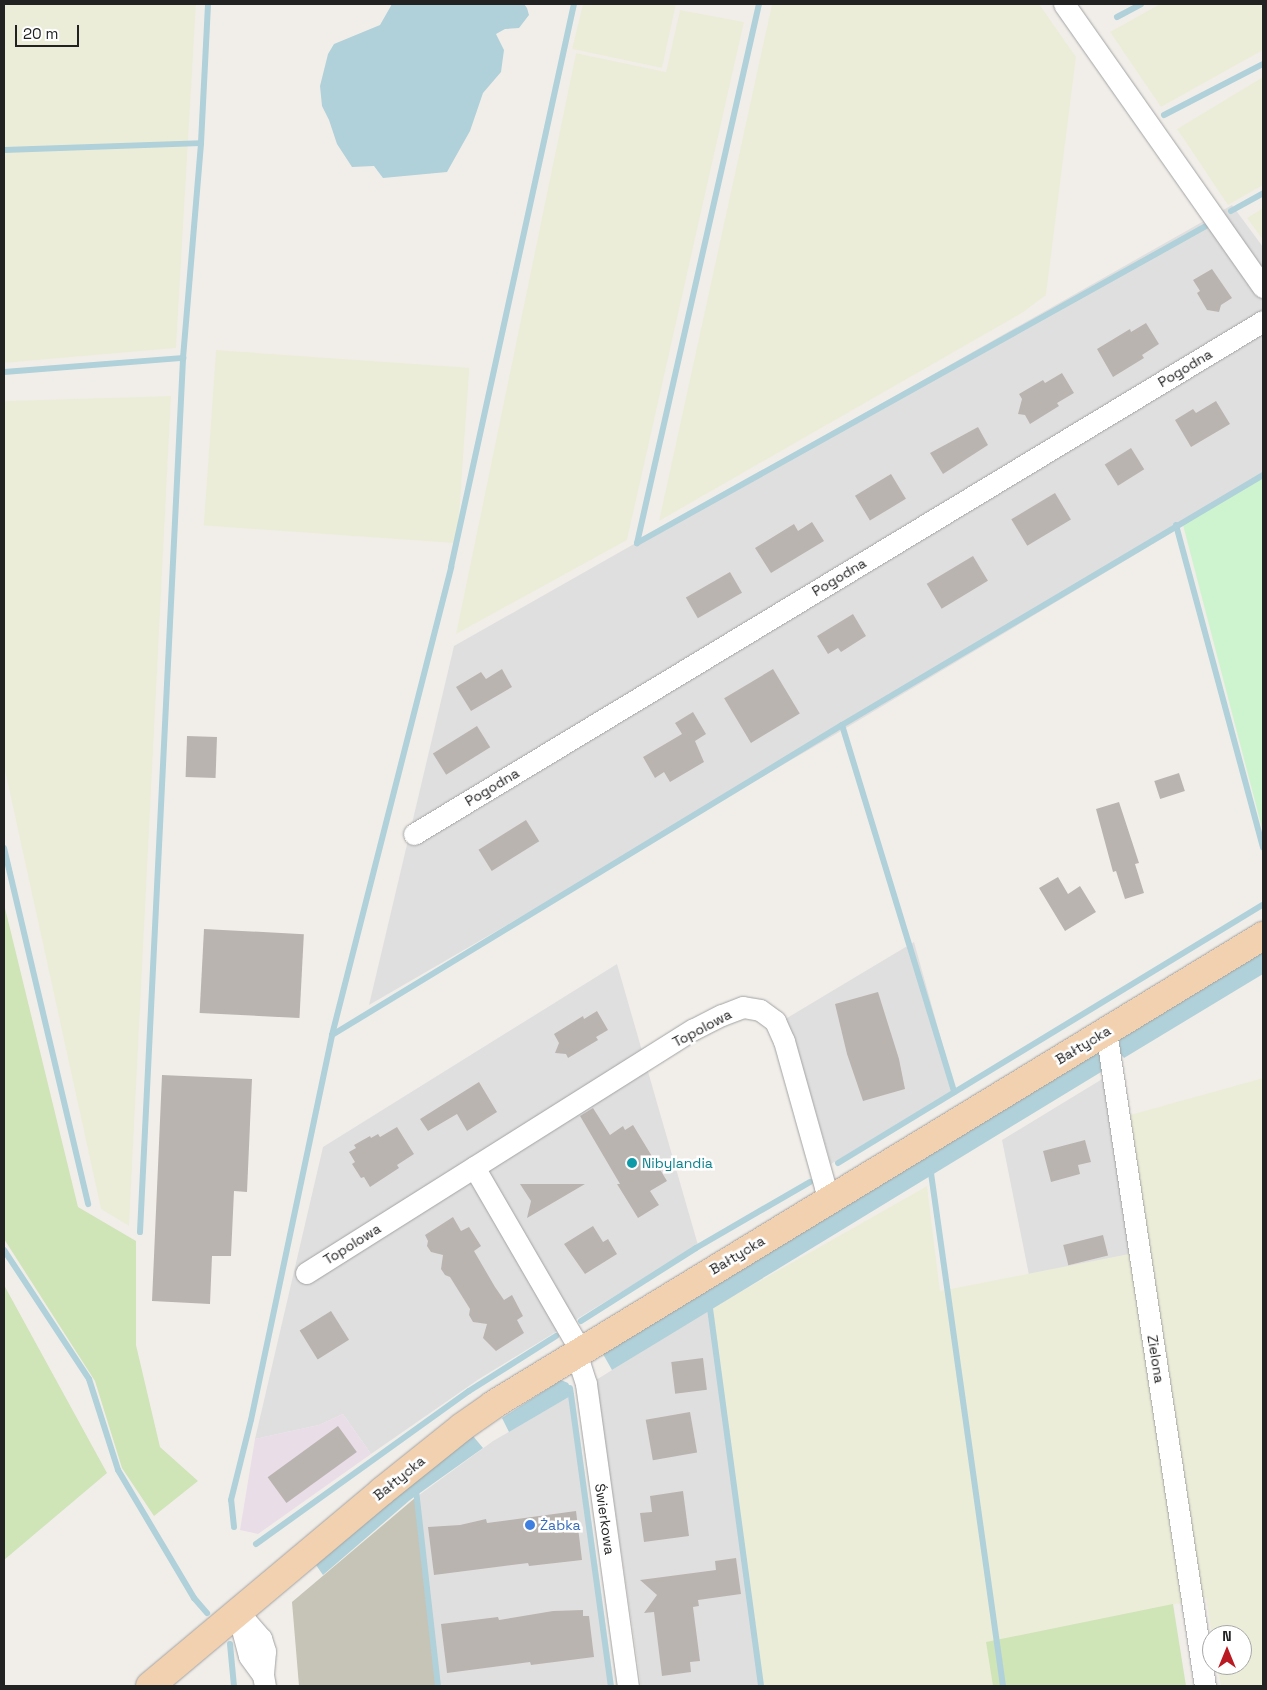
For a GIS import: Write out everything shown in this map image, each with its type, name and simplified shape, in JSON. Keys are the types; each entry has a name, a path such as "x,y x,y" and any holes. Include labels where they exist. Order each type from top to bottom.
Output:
{"main road":[{"name":"Bałtycka","path":"150,1686 462,1426 577,1352 1263,936"}],"street":[{"path":"1064,4 1263,287"},
{"name":"Pogodna","path":"414,834 1263,321"},
{"name":"Topolowa","path":"306,1273 694,1030 722,1015 743,1007 760,1010 775,1021 784,1040 825,1187 831,1197"},
{"name":"Zielona","path":"1106,1031 1205,1686"},
{"path":"474,1167 577,1352"},
{"name":"Świerkowa","path":"577,1352 586,1384 628,1686"},
{"path":"238,1612 249,1656 264,1681"}],"shaded area":[{"path":"1232,205 1263,247 1263,478 836,734 369,1005 454,646"},
{"path":"914,942 955,1089 831,1164 800,1059 782,1021"},
{"path":"617,964 698,1245 479,1379 371,1454 343,1414 319,1425 255,1439 323,1147"},
{"path":"1122,1067 1150,1250 1029,1275 1002,1140"},
{"path":"712,1308 763,1686 641,1686 596,1380"},
{"path":"574,1394 614,1686 437,1686 415,1498 493,1441"},
{"path":"343,1414 371,1454 258,1534 240,1530 255,1439 319,1425"},
{"path":"415,1498 437,1686 299,1686 292,1602"}],"green space":[{"path":"4,4 196,4 176,348 4,363"},
{"path":"583,4 676,4 662,68 572,49"},
{"path":"772,4 1039,4 1076,57 1046,295 1022,313 659,521"},
{"path":"1160,4 1263,4 1263,50 1161,107 1110,32"},
{"path":"680,10 744,22 627,540 456,634 576,53 666,72"},
{"path":"1263,77 1263,185 1228,205 1177,129"},
{"path":"1263,208 1263,240 1247,218"},
{"path":"216,350 469,368 457,543 204,526"},
{"path":"171,396 129,1226 101,1209 4,766 4,401"},
{"path":"1263,478 1263,832 1183,525"},
{"path":"4,904 78,1207 136,1241 136,1345 160,1447 198,1481 154,1516 122,1468 95,1381 4,1239"},
{"path":"1263,1078 1263,1686 1221,1686 1219,1675 1252,1675 1252,1625 1210,1625 1206,1598 987,1642 993,1686 763,1686 712,1308 927,1186 940,1291 1150,1250 1130,1115"},
{"path":"4,1285 107,1473 4,1560"},
{"path":"1173,1604 1186,1686 993,1686 986,1642"}],"water":[{"path":"392,4 524,4 527,8 529,15 519,28 505,29 496,34 504,50 501,72 483,93 470,131 447,172 383,178 374,166 352,167 337,144 322,106 320,86 328,54 334,44 380,25"},
{"path":"1263,950 1263,974 1124,1058 1119,1052 1117,1046 1119,1037"},
{"path":"1096,1050 1102,1057 1106,1069 612,1370 603,1354"},
{"path":"561,1380 568,1383 574,1394 509,1432 502,1418"},
{"path":"473,1436 483,1448 410,1500 323,1575 316,1565 441,1460"}],"building":[{"path":"1212,269 1232,298 1221,305 1219,312 1207,310 1197,293 1200,291 1193,280"},
{"path":"1146,323 1159,344 1142,355 1144,358 1113,377 1097,349 1130,329 1131,332"},
{"path":"1062,373 1074,393 1057,403 1059,406 1030,424 1025,415 1018,414 1022,399 1019,394 1043,380 1045,383"},
{"path":"1216,401 1230,424 1191,447 1175,420 1193,409 1196,413"},
{"path":"978,427 988,445 943,474 930,453"},
{"path":"1131,448 1144,469 1118,486 1105,464"},
{"path":"891,474 906,499 870,520 855,496"},
{"path":"1055,493 1071,520 1027,546 1011,519"},
{"path":"812,522 824,541 771,573 755,548 794,524 798,531"},
{"path":"973,556 988,581 942,609 927,584"},
{"path":"730,572 742,593 698,618 686,598"},
{"path":"853,614 866,636 841,652 838,648 828,654 817,636"},
{"path":"502,669 512,687 471,711 456,687 481,672 486,679"},
{"path":"773,669 800,714 751,743 724,698"},
{"path":"693,712 706,734 695,741 704,762 670,782 664,772 655,778 643,757 682,734 675,723"},
{"path":"477,726 490,747 446,775 433,754"},
{"path":"187,736 217,737 216,778 186,777"},
{"path":"1179,773 1185,791 1160,799 1154,781"},
{"path":"1119,802 1139,863 1135,864 1144,893 1125,899 1116,871 1113,872 1096,809"},
{"path":"526,820 539,841 492,871 479,850"},
{"path":"1058,877 1068,894 1080,886 1096,912 1065,931 1039,888"},
{"path":"204,929 304,934 299,1018 200,1013"},
{"path":"878,992 899,1059 905,1089 863,1101 847,1054 835,1004"},
{"path":"597,1011 608,1030 596,1037 598,1040 568,1058 566,1054 555,1053 559,1043 554,1034 583,1016 584,1019"},
{"path":"162,1075 252,1079 247,1192 234,1191 231,1256 212,1256 210,1304 152,1301"},
{"path":"479,1082 497,1112 467,1131 457,1114 428,1131 420,1119"},
{"name":"Nibylandia","path":"593,1108 610,1135 623,1126 625,1130 633,1125 667,1181 650,1191 659,1205 638,1218 580,1116"},
{"path":"397,1127 414,1154 397,1165 399,1168 370,1187 364,1177 361,1178 352,1164 355,1162 349,1152 356,1148 354,1145 370,1136 371,1138 378,1134 380,1137"},
{"path":"1085,1140 1091,1162 1078,1165 1080,1174 1051,1182 1043,1151"},
{"path":"520,1184 585,1184 527,1218 531,1201"},
{"path":"453,1217 461,1231 469,1227 481,1246 474,1251 495,1287 504,1300 512,1295 523,1316 517,1320 524,1333 496,1351 483,1338 487,1324 473,1322 469,1315 470,1309 450,1277 445,1275 441,1269 443,1255 431,1252 427,1246 428,1241 425,1235"},
{"path":"593,1226 603,1242 608,1239 617,1254 585,1274 564,1244"},
{"path":"1103,1235 1108,1255 1068,1265 1063,1245"},
{"path":"331,1311 349,1340 318,1359 300,1331"},
{"path":"703,1358 707,1390 675,1394 671,1362"},
{"path":"690,1412 697,1452 653,1460 646,1420"},
{"path":"338,1426 357,1452 286,1503 268,1477"},
{"path":"683,1491 689,1536 644,1542 640,1513 652,1512 650,1496"},
{"path":"576,1511 582,1560 529,1566 528,1563 434,1575 428,1527 460,1525 486,1519 487,1523"},
{"path":"736,1558 741,1594 698,1600 699,1606 693,1607 700,1661 690,1662 691,1672 662,1676 654,1612 644,1613 657,1595 640,1580 716,1570 715,1561"},
{"path":"583,1610 583,1616 589,1616 594,1657 531,1665 530,1662 447,1673 441,1624 498,1617 499,1620 553,1611"}],"waterway":[{"path":"140,1232 183,358 201,143 208,4"},
{"path":"234,1527 231,1500 251,1420 332,1035 451,567 574,4"},
{"path":"759,4 637,543 1206,226"},
{"path":"1117,17 1141,4"},
{"path":"1164,115 1263,64"},
{"path":"4,150 201,143"},
{"path":"1231,211 1263,193"},
{"path":"4,372 183,358"},
{"path":"332,1035 842,725 1263,475"},
{"path":"1176,525 1263,847"},
{"path":"842,725 954,1092"},
{"path":"4,848 88,1204"},
{"path":"838,1163 1263,905"},
{"path":"930,1166 1003,1686"},
{"path":"581,1321 696,1248 810,1182"},
{"path":"4,1250 89,1379 118,1470 194,1598 207,1613"},
{"path":"709,1301 761,1686"},
{"path":"256,1544 469,1391 556,1336"},
{"path":"570,1388 611,1686"},
{"path":"416,1490 438,1686"},
{"path":"230,1644 234,1686"}],"place":[{"name":"Nibylandia","path":"632,1163"},
{"name":"Żabka","path":"530,1525"}]}
